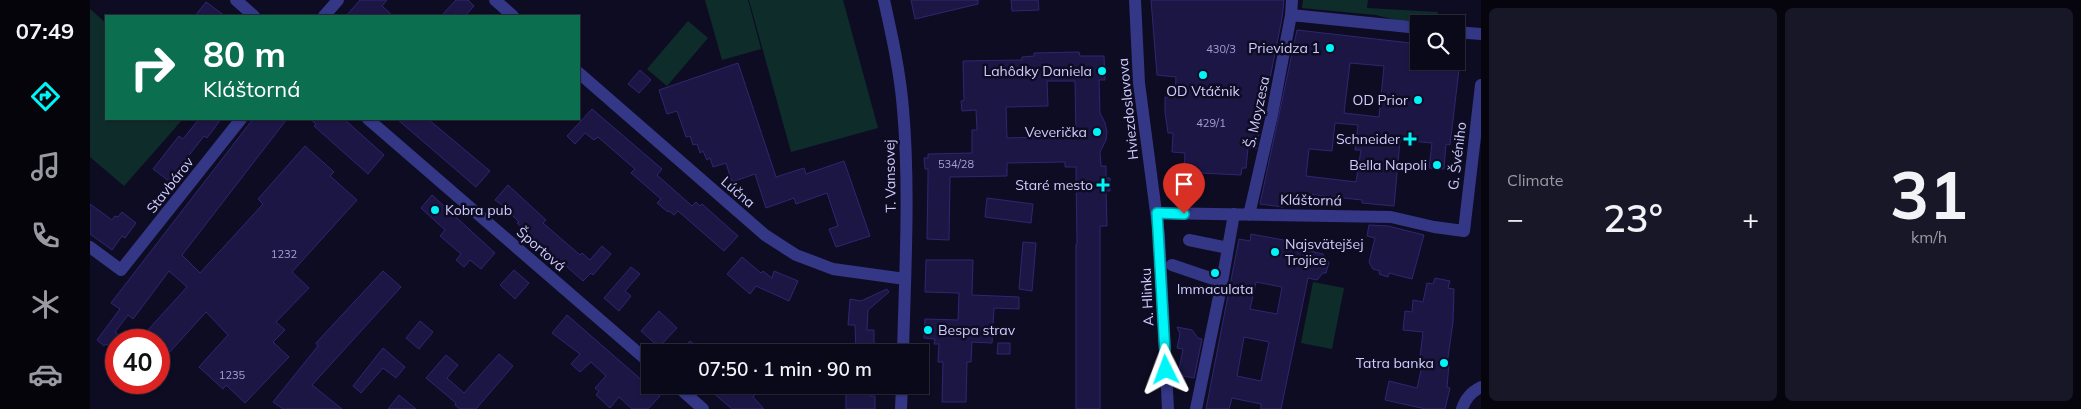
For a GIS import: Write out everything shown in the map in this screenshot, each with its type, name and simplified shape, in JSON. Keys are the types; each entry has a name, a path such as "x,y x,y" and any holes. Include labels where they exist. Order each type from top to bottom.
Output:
{"street":[{"path":"236,0 253,15"},
{"path":"325,15 338,0"},
{"path":"495,0 512,15"},
{"name":"T. Vansovej","path":"884,0 894,48 903,109 906,158 903,344"},
{"name":"Hviezdoslavova","path":"1135,0 1139,83 1157,213"},
{"name":"Š. Moyzesa","path":"1249,214 1272,115 1291,15 1292,0"},
{"path":"1291,15 1410,27"},
{"path":"1465,33 1481,34"},
{"name":"Lúčna","path":"580,74 765,235 796,255 833,269 905,279"},
{"name":"G. Švéniho","path":"1464,231 1481,85"},
{"name":"Stavbárov","path":"90,248 122,270 240,120"},
{"name":"Športová","path":"369,120 641,355"},
{"name":"Kláštorná","path":"1157,213 1391,217 1434,227 1464,231"},
{"name":"A. Hlinku","path":"1157,213 1168,409"},
{"path":"1196,409 1234,214"},
{"path":"1189,240 1228,248"},
{"name":"A. Hlinku","path":"1172,265 1222,282"},
{"path":"1462,409 1465,401 1478,389"},
{"path":"686,394 704,409"},
{"path":"901,409 902,394"}],"green space":[{"path":"705,0 748,0 761,49 722,60"},
{"path":"749,0 843,0 878,128 791,152"},
{"path":"1303,0 1368,0 1367,8 1438,12 1438,15 1410,15 1410,24 1376,15 1302,8"},
{"path":"90,9 105,22 105,120 182,120 124,186 90,157"},
{"path":"688,21 708,38 667,86 647,69"},
{"path":"1313,282 1344,288 1332,349 1301,343"}],"building":[{"path":"360,0 387,0 382,6 392,15 347,15"},
{"path":"456,0 468,0 474,6 466,15 442,15"},
{"path":"911,0 978,0 978,4 915,19"},
{"path":"1011,0 1038,0 1039,10 1012,11"},
{"path":"1151,0 1284,0 1256,149 1248,148 1246,168 1242,168 1241,175 1201,173 1203,184 1195,190 1190,186 1189,172 1184,171 1185,153 1172,152 1173,133 1168,133 1165,97 1175,98 1176,77 1157,75"},
{"path":"206,2 224,15 196,15"},
{"path":"1297,30 1410,43 1410,70 1459,70 1450,145 1446,144 1444,169 1429,168 1432,143 1400,140 1394,206 1362,203 1362,200 1298,193 1298,197 1286,195 1283,207 1260,204","holes":["1350,63 1384,66 1379,117 1344,113","1335,123 1358,125 1355,150 1361,150 1356,182 1306,176 1309,149 1332,151"]},
{"path":"1079,52 1080,56 1104,56 1105,80 1099,80 1100,113 1107,132 1106,140 1100,152 1101,166 1106,166 1106,178 1110,178 1110,191 1106,191 1107,226 1100,226 1100,409 1076,409 1076,167 1065,167 1065,162 1007,163 1007,176 950,177 949,240 927,239 928,169 925,169 924,158 928,158 928,154 972,153 972,130 977,130 976,110 962,111 961,101 964,100 963,61 1022,60 1022,57 1034,56 1034,53","holes":["1047,81 1075,81 1076,136 1007,138 1006,107 1048,106"]},
{"path":"738,63 776,177 804,168 806,174 844,161 870,236 836,247 829,229 838,226 827,193 796,204 794,198 766,208 755,174 732,182 726,163 713,167 710,158 707,160 703,151 700,153 697,144 693,145 690,136 686,137 677,111 667,114 659,90"},
{"path":"640,70 651,80 639,93 628,84"},
{"path":"592,109 662,169 657,175 692,206 696,202 700,206 702,204 738,236 724,251 678,211 674,215 657,203 661,199 631,173 635,169 598,137 594,140 585,133 575,144 567,136"},
{"path":"198,120 220,120 207,138 204,136 169,181 153,169 179,136 183,139"},
{"path":"252,120 286,120 182,255 200,273 263,204 258,199 305,146 334,172 330,176 357,200 292,272 309,288 276,322 285,330 273,342 289,357 245,403 226,385 223,389 199,367 228,335 206,312 170,352 170,329 149,329 187,287 169,271 133,319 128,315 117,329 105,329 120,309 111,303"},
{"path":"311,120 345,120 384,155 368,174 314,126 316,124"},
{"path":"398,120 429,120 490,171 476,187"},
{"path":"508,185 546,220 543,223 580,255 582,253 590,260 602,246 611,254 593,275 591,273 583,281 517,223 519,222 509,212 503,211 502,205 495,200"},
{"path":"432,195 495,253 481,269 470,260 464,267 456,260 461,254 440,236 445,230 421,208"},
{"path":"987,198 1033,204 1031,223 985,217"},
{"path":"90,204 112,220 122,212 136,223 125,238 122,236 112,250 90,234"},
{"path":"1369,225 1388,226 1424,235 1412,279 1389,273 1388,277 1379,274 1380,271 1373,269 1369,262 1375,238 1367,236"},
{"path":"1251,234 1294,242 1298,248 1323,254 1326,262 1329,262 1326,273 1323,273 1317,280 1308,278 1281,409 1261,409 1261,404 1232,398 1229,409 1206,409 1239,239 1250,241","holes":["1256,282 1282,287 1277,314 1250,309","1244,337 1269,342 1261,381 1237,376"]},
{"path":"1023,242 1036,243 1032,291 1019,289"},
{"path":"742,257 761,273 763,271 772,278 774,271 798,281 789,301 756,286 750,294 727,274"},
{"path":"926,260 973,260 972,295 1019,297 1019,309 994,308 992,343 972,342 971,362 967,362 966,402 942,402 943,362 938,362 939,344 934,344 935,339 924,338 925,319 958,320 959,293 925,292"},
{"path":"631,267 640,274 625,291 631,296 619,311 604,298"},
{"path":"514,270 529,283 515,299 500,285"},
{"path":"383,271 401,287 312,385 342,409 283,409 273,402 318,346 316,343"},
{"path":"1435,278 1450,281 1448,288 1454,289 1453,322 1447,364 1449,364 1447,387 1450,388 1445,409 1426,409 1385,400 1389,381 1417,388 1422,366 1419,366 1423,332 1403,330 1405,311 1412,312 1413,300 1423,302 1427,283 1433,284"},
{"path":"887,289 889,292 868,310 867,330 874,330 874,344 856,344 855,325 848,325 850,299 861,301"},
{"path":"659,311 677,328 662,344 656,344 641,331"},
{"path":"567,315 641,379 641,394 658,394 660,396 648,409 632,409 619,397 610,408 596,395 599,391 595,388 606,376 591,362 580,372 571,364 580,354 552,333"},
{"path":"420,321 433,332 419,349 406,338"},
{"path":"1177,327 1192,330 1198,338 1202,339 1194,378 1178,375 1183,349 1177,348 1180,334"},
{"path":"105,329 105,345 97,340"},
{"path":"998,343 1010,343 1010,354 997,354"},
{"path":"383,348 405,367 396,378 383,368 361,393 353,386"},
{"path":"499,354 513,366 476,409 460,409 455,405 456,403 426,378 446,355 458,365 447,378 464,393"},
{"path":"714,394 755,394 753,397 764,409 732,409"},
{"path":"846,394 870,394 870,396 875,396 875,409 846,409"},
{"path":"399,395 416,409 388,409"}],"place":[{"name":"Prievidza 1","path":"1330,48"},
{"name":"Lahôdky Daniela","path":"1102,71"},
{"name":"OD Vtáčnik","path":"1203,75"},
{"name":"OD Prior","path":"1418,100"},
{"name":"Veverička","path":"1097,132"},
{"name":"Schneider","path":"1410,139"},
{"name":"Bella Napoli","path":"1437,165"},
{"name":"Staré mesto","path":"1103,185"},
{"name":"Kobra pub","path":"435,210"},
{"name":"Najsvätejšej Trojice","path":"1275,252"},
{"name":"Immaculata","path":"1215,273"},
{"name":"Bespa strav","path":"928,330"},
{"name":"Tatra banka","path":"1444,363"}],"route":[{"path":"1166,370 1157,213 1184,214"}]}
